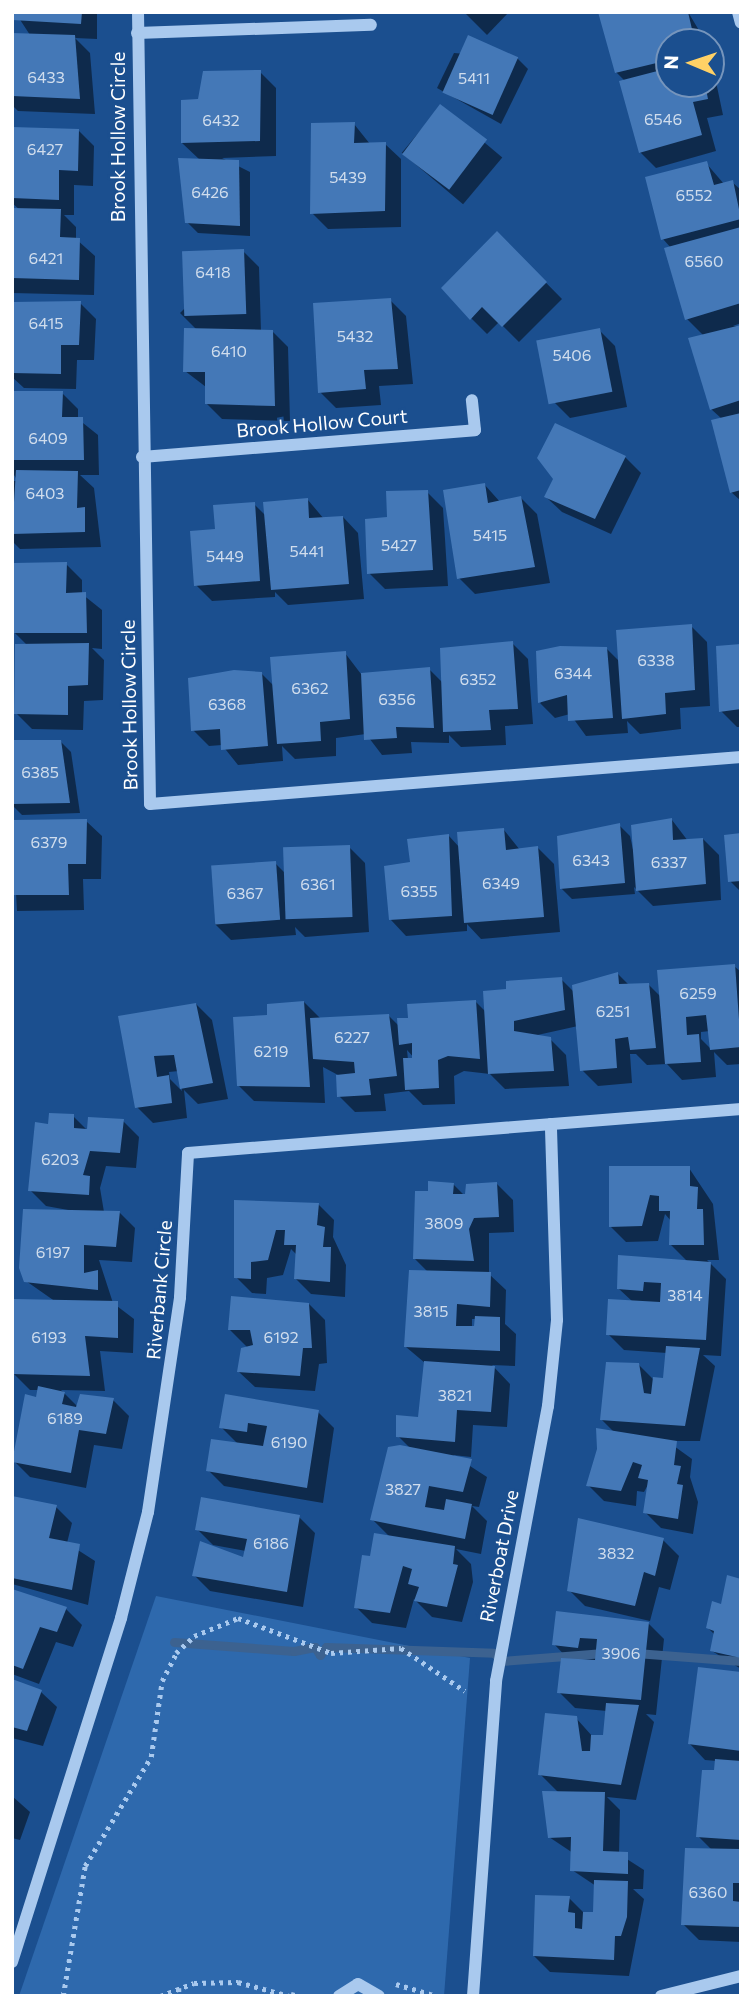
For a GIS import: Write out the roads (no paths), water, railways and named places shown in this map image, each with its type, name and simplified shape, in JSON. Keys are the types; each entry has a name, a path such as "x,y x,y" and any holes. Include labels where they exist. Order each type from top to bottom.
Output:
{"street":[{"name":"Brook Hollow Circle","path":"138,12 142,457 150,804 741,757"},
{"path":"738,12 741,23"},
{"path":"137,33 371,25"},
{"name":"Brook Hollow Court","path":"142,457 475,430 472,400"},
{"name":"Riverbank Circle","path":"12,1962 121,1618 148,1512 180,1297 188,1153 741,1109"},
{"name":"Riverboat Drive","path":"473,1996 496,1681 548,1406 557,1320 551,1124"},
{"path":"661,1996 741,1976"},
{"path":"340,1996 358,1984 379,1996"}],"waterway":[{"path":"174,1642 294,1651 315,1647 320,1655 326,1647 494,1653 502,1661 604,1653"},
{"path":"636,1653 741,1661"}]}
